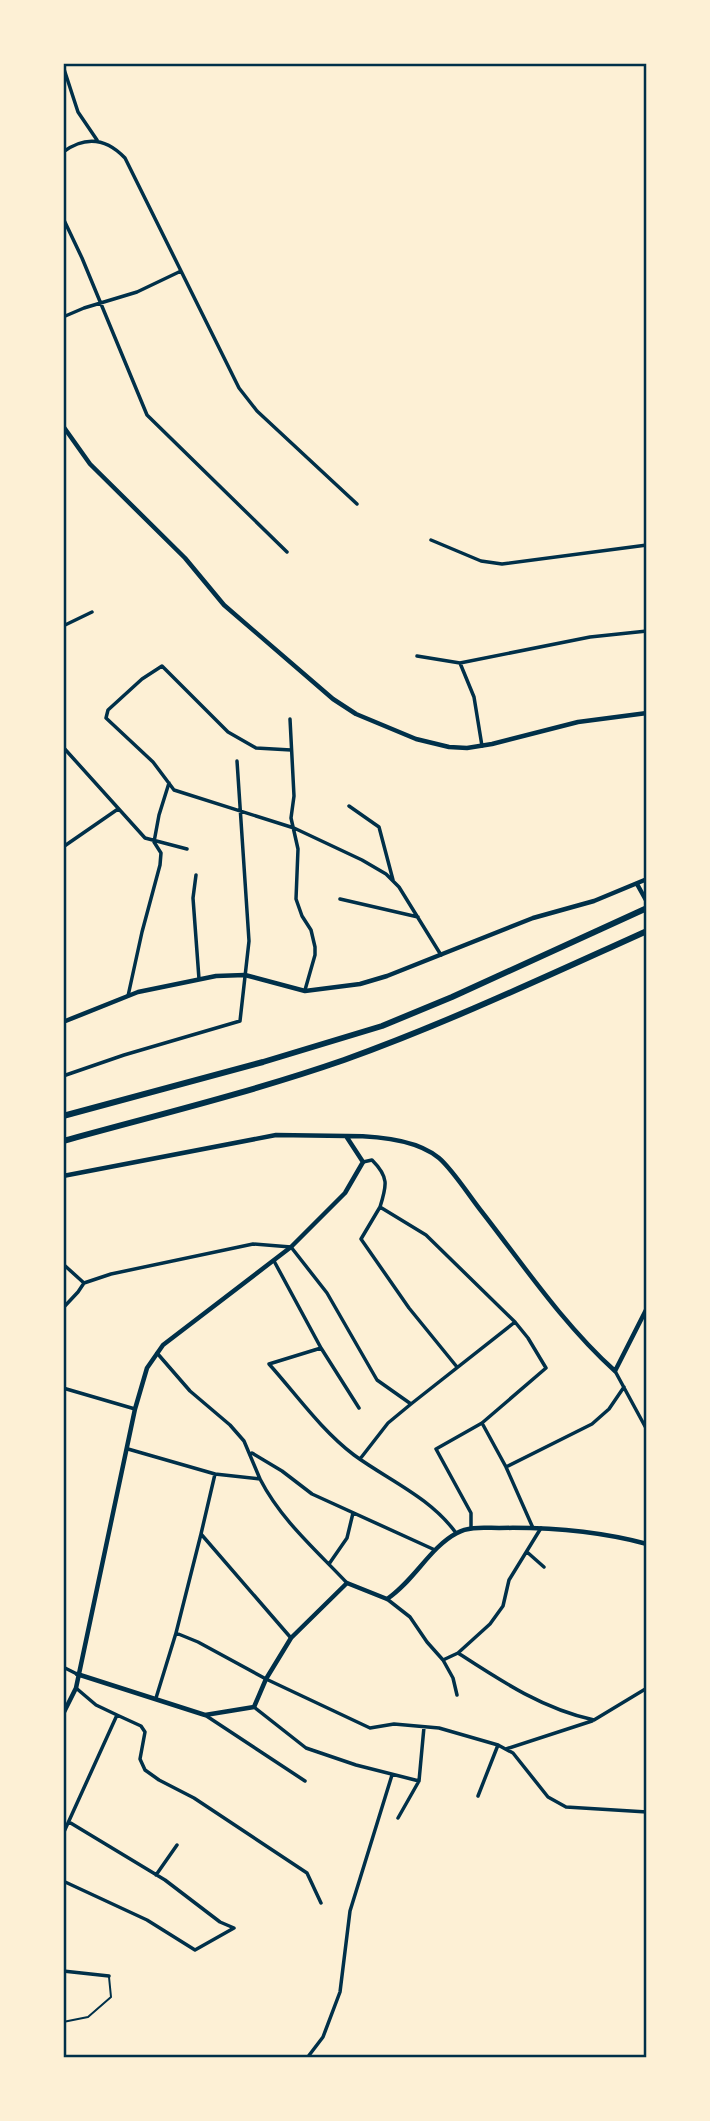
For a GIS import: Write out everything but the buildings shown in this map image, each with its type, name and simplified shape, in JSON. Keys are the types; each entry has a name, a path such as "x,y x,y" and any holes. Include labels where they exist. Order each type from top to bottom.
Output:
{"highway":[{"path":"63,1116 250,1066 382,1026 647,908"},
{"path":"63,1141 340,1061 489,1001 647,931"}],"street":[{"path":"63,66 78,112 97,140 118,150 133,169 239,388 257,411 357,504"},
{"path":"63,152 79,142 97,140"},
{"path":"63,218 147,415 287,552"},
{"path":"63,317 137,292 181,271"},
{"path":"63,426 90,464 185,558 223,605 333,699 356,714 416,739 449,747 482,746 578,722 647,713"},
{"path":"431,540 481,561 502,564 647,545"},
{"path":"63,626 92,612"},
{"path":"417,656 460,663 590,636 647,631"},
{"path":"460,663 474,696 482,746"},
{"path":"291,750 256,748 228,732 162,666 108,710 106,718 153,762 174,790 294,828 362,860 393,880"},
{"path":"290,719 294,796 291,818 298,849 296,899 311,930 315,955 305,991"},
{"path":"63,747 145,838 187,849"},
{"path":"63,1076 240,1021 249,941 237,761"},
{"path":"128,996 160,865 161,853 154,842 169,783"},
{"path":"349,806 379,827 393,880 440,955"},
{"path":"63,847 118,809"},
{"path":"196,875 193,898 199,981"},
{"path":"63,1022 128,996 158,987 216,976 246,975 305,991 360,985 551,912 594,901 647,880"},
{"path":"637,884 647,902"},
{"path":"340,899 418,917"},
{"path":"63,1176 276,1135 380,1136 408,1143 438,1157 536,1284 615,1371 647,1430"},
{"path":"346,1136 363,1162"},
{"path":"63,1714 76,1688 135,1409 147,1368 163,1345 291,1247 345,1193 363,1162 372,1160 383,1171 386,1187 380,1207 361,1239 410,1308 457,1367"},
{"path":"380,1207 426,1234 515,1322 546,1368 482,1423 436,1449 471,1513 471,1528"},
{"path":"63,1308 84,1283 111,1274 253,1244 291,1247 327,1293 377,1380 411,1404"},
{"path":"274,1261 321,1348 359,1408"},
{"path":"63,1264 84,1283"},
{"path":"615,1371 647,1308"},
{"path":"360,1459 388,1423 515,1322"},
{"path":"321,1348 269,1364 330,1433 360,1459 420,1498 448,1522 456,1533"},
{"path":"157,1353 190,1391 230,1425 244,1441 268,1494 292,1527 347,1583 387,1599 410,1617 443,1660 453,1678 457,1696"},
{"path":"506,1467 592,1424 609,1409 624,1387"},
{"path":"63,1388 135,1409"},
{"path":"482,1423 506,1467 533,1528"},
{"path":"128,1449 215,1474 260,1479"},
{"path":"250,1452 282,1471 312,1494 435,1550"},
{"path":"156,1698 176,1633 215,1474"},
{"path":"329,1564 347,1538 353,1513"},
{"path":"387,1599 403,1588 435,1550 456,1533 471,1528 541,1528 613,1535 647,1544"},
{"path":"443,1660 458,1653 490,1624 503,1606 509,1580 541,1528"},
{"path":"201,1534 292,1638"},
{"path":"527,1552 544,1567"},
{"path":"254,1707 266,1679 292,1638 347,1583"},
{"path":"176,1633 370,1728 394,1724 439,1728 498,1745 513,1753 548,1797 566,1807 647,1812"},
{"path":"458,1653 502,1682 541,1703 594,1720"},
{"path":"63,1667 77,1674 205,1715 305,1781"},
{"path":"76,1688 96,1705 141,1726 145,1732 140,1759 145,1770 194,1798 307,1873 321,1903"},
{"path":"505,1749 594,1720 647,1688"},
{"path":"205,1715 254,1707 306,1748 419,1781"},
{"path":"63,1834 117,1716"},
{"path":"398,1818 419,1781 424,1727"},
{"path":"478,1796 498,1745"},
{"path":"310,2057 323,2037 340,1992 350,1912 392,1775"},
{"path":"63,1881 147,1920 195,1950 234,1928 220,1922 156,1875 69,1822"},
{"path":"156,1875 177,1845"},
{"path":"63,1970 108,1976"}],"lane":[{"path":"63,2022 88,2017 111,1997 108,1976"}]}
